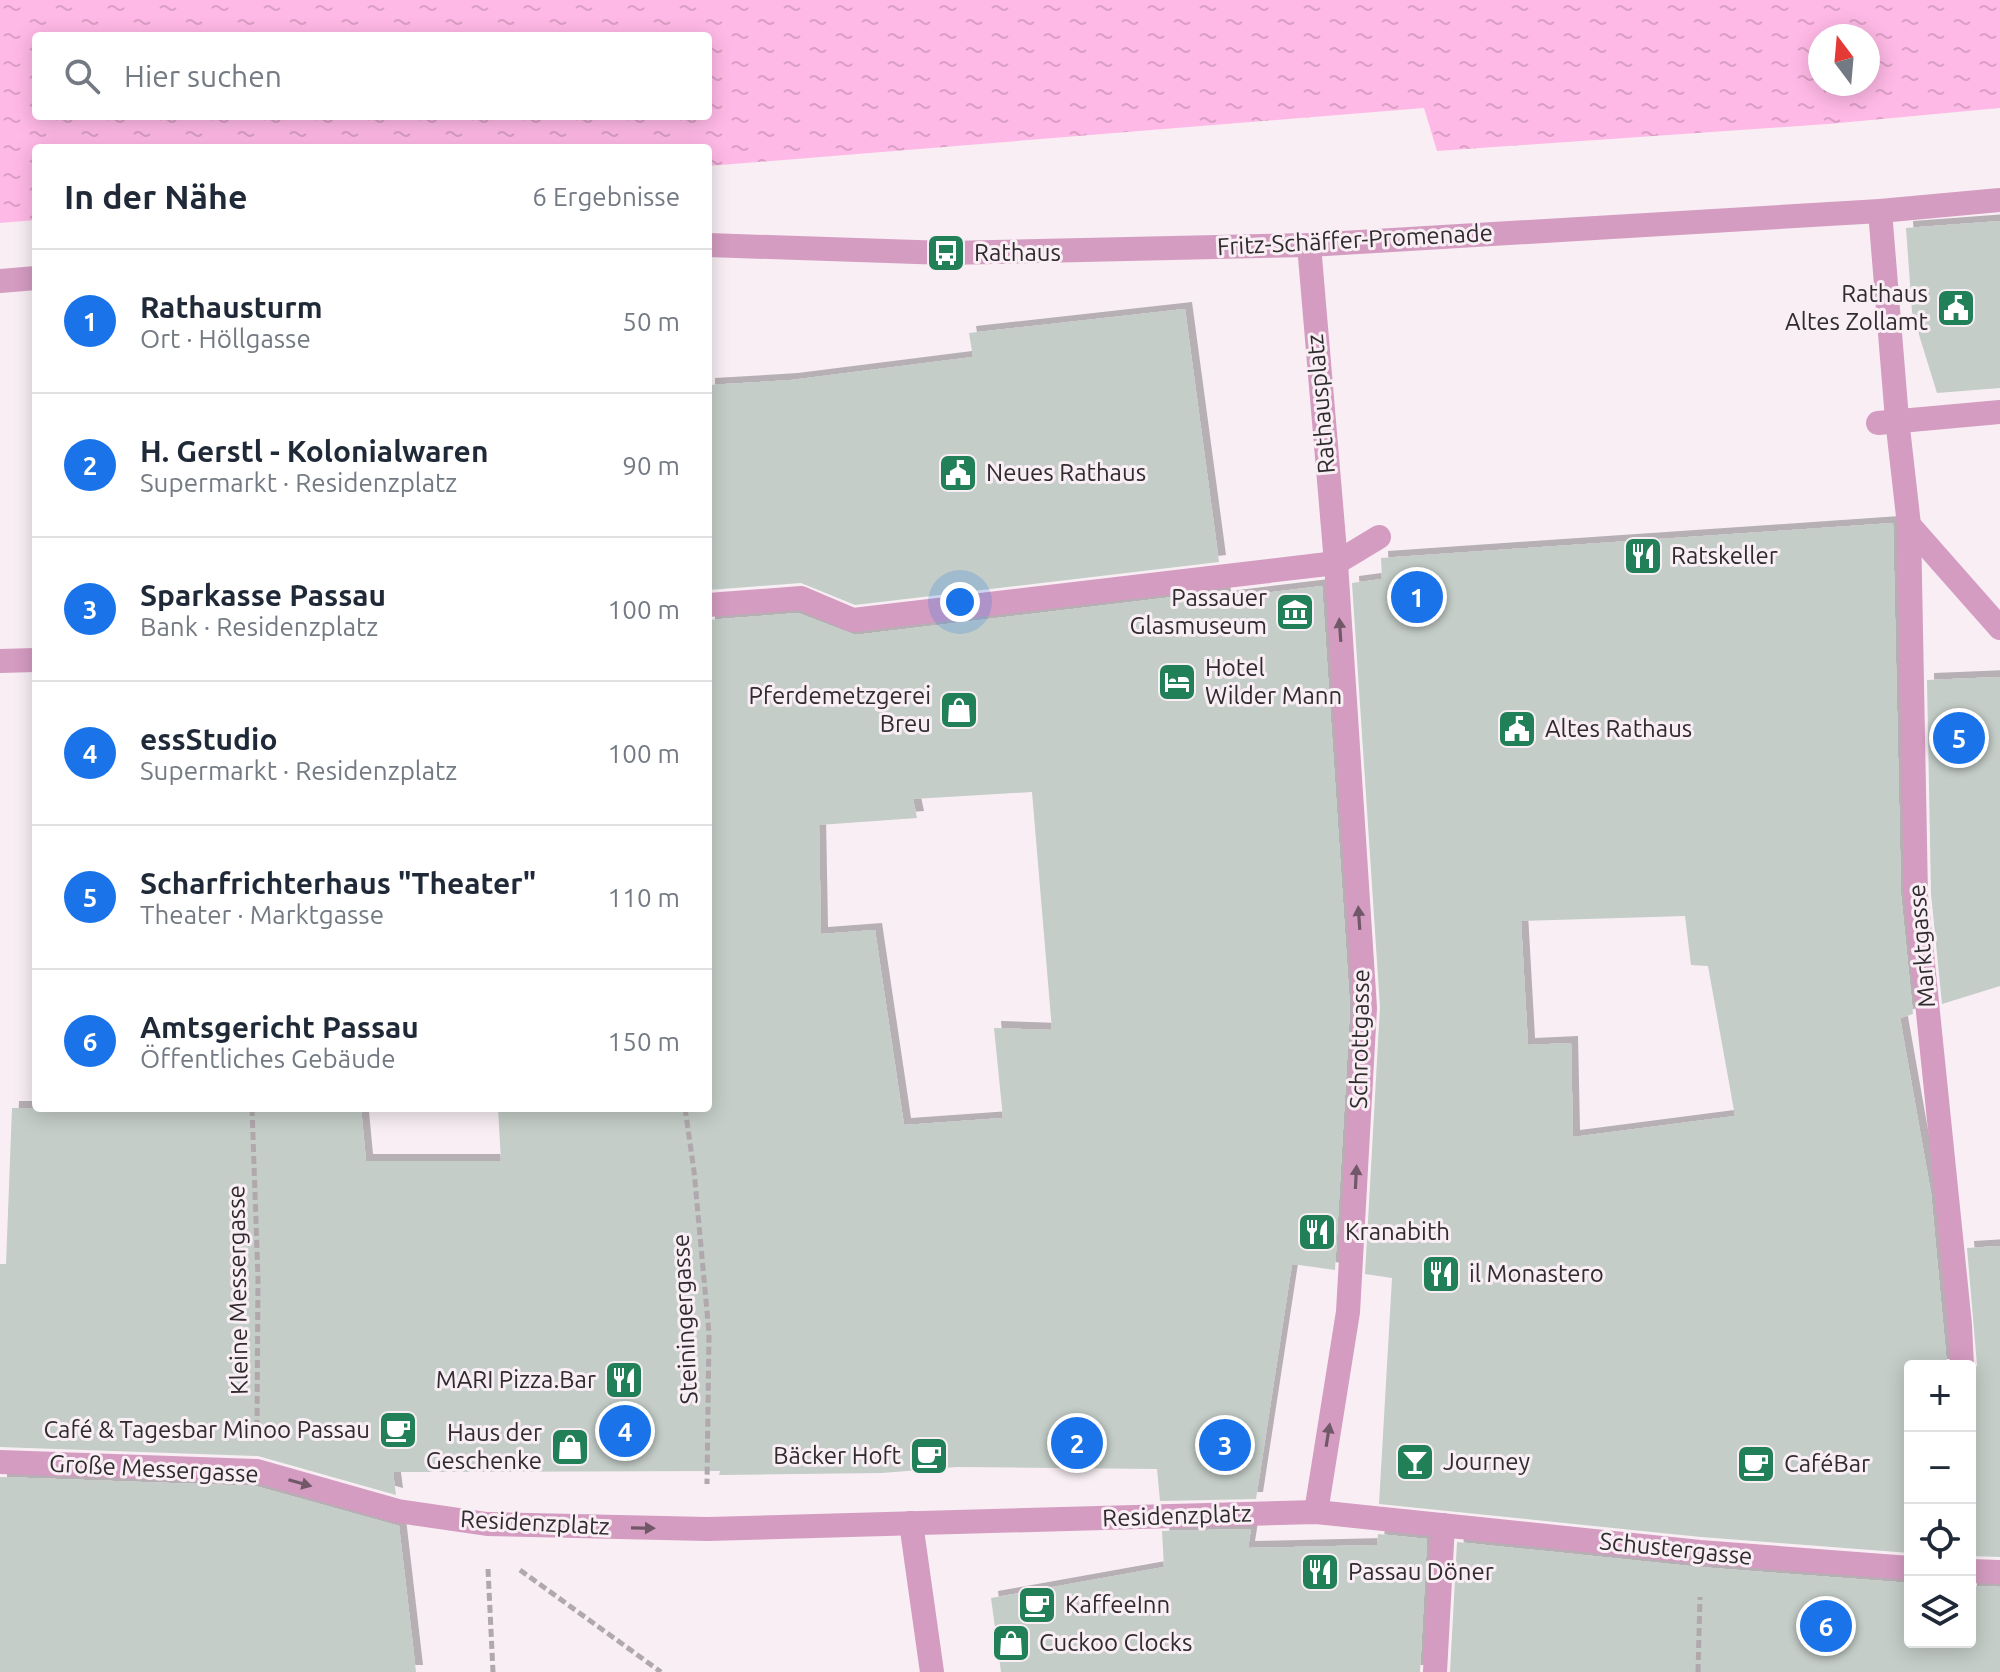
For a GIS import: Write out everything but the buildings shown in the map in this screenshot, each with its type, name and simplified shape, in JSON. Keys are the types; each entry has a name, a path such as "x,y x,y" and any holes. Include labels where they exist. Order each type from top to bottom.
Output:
{"street":[{"name":"Fritz-Schäffer-Promenade","path":"712,245 946,253 1309,245 1880,211 2000,200"},
{"path":"1880,211 1888,421 1909,525 2000,628"},
{"name":"Rathausplatz","path":"1309,245 1336,563"},
{"path":"0,281 32,278"},
{"path":"1888,421 2000,412"},
{"name":"Marktgasse","path":"1909,525 1916,895 1962,1360"},
{"path":"712,605 801,598 853,620 1336,563 1379,537"},
{"name":"Schrottgasse","path":"1316,1512 1348,1312 1365,1008 1336,563"},
{"path":"0,661 32,660"},
{"name":"Große Messergasse","path":"0,1462 257,1471 398,1511"},
{"name":"Residenzplatz","path":"398,1511 487,1535 1316,1512 1443,1525"},
{"path":"911,1523 932,1672"},
{"path":"1435,1672 1443,1525"},
{"name":"Schustergasse","path":"1443,1525 1700,1552 1904,1568"},
{"path":"1976,1570 2000,1572"}],"path":[{"name":"Kleine Messergasse","path":"252,1112 258,1278 257,1471"},
{"name":"Steiningergasse","path":"686,1112 709,1333 707,1529"},
{"path":"487,1535 493,1672"},
{"path":"487,1535 661,1672"},
{"path":"1698,1672 1700,1552"}],"water":[{"path":"0,0 2000,0 2000,108 1828,124 1437,151 1424,108 712,166 712,144 32,144 32,220 0,223"}],"place":[{"name":"Rathaus","path":"946,253"},
{"name":"Rathaus Altes Zollamt","path":"1956,308"},
{"name":"Neues Rathaus","path":"958,473"},
{"name":"Ratskeller","path":"1643,556"},
{"name":"Rathausturm","path":"1417,597"},
{"name":"Passauer Glasmuseum","path":"1295,612"},
{"name":"Hotel Wilder Mann","path":"1177,682"},
{"name":"Pferdemetzgerei Breu","path":"959,710"},
{"name":"Altes Rathaus","path":"1517,729"},
{"name":"Scharfrichterhaus \"Theater\"","path":"1959,738"},
{"name":"Kranabith","path":"1317,1232"},
{"name":"il Monastero","path":"1441,1274"},
{"name":"MARI Pizza.Bar","path":"624,1380"},
{"name":"Café & Tagesbar Minoo Passau","path":"398,1430"},
{"name":"essStudio","path":"625,1431"},
{"name":"H. Gerstl - Kolonialwaren","path":"1077,1443"},
{"name":"Sparkasse Passau","path":"1225,1445"},
{"name":"Haus der Geschenke","path":"570,1447"},
{"name":"Bäcker Hoft","path":"929,1456"},
{"name":"Journey","path":"1415,1462"},
{"name":"CaféBar","path":"1756,1464"},
{"name":"Passau Döner","path":"1320,1572"},
{"name":"KaffeeInn","path":"1037,1605"},
{"name":"Amtsgericht Passau","path":"1826,1626"},
{"name":"Cuckoo Clocks","path":"1011,1643"}]}
